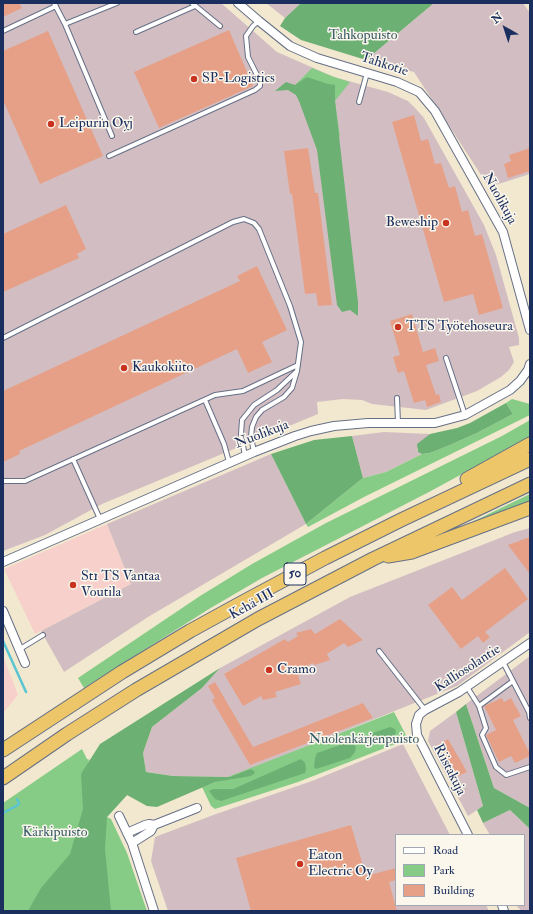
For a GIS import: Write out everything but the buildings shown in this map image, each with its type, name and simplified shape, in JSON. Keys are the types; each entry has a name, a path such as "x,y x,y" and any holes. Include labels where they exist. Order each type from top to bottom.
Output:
{"highway":[{"path":"401,520 451,487 482,472 530,444"},
{"name":"Kehä III","path":"3,750 122,672 190,631 325,558 530,459"},
{"name":"Kehä III","path":"3,778 67,734 136,690 258,619 373,559 530,484"},
{"path":"373,559 412,552 530,508"}],"street":[{"name":"Tahkotie","path":"238,3 290,46 317,58 396,82 419,92"},
{"name":"Nuolikuja","path":"419,92 435,110 503,232 530,330"},
{"name":"Nuolikuja","path":"3,562 229,462 306,432 334,426 368,423 435,423 465,415 510,390 528,370 530,364"},
{"path":"3,611 26,662"},
{"name":"Kalliosolantie","path":"422,712 467,687 530,643"},
{"name":"Riistakuja","path":"422,712 416,724 417,735 467,834"},
{"path":"127,833 145,824 154,825 197,808"},
{"path":"119,816 132,844 154,911"},
{"path":"132,844 151,830 154,825"}],"lane":[{"path":"65,24 117,3"},
{"path":"136,32 194,4 220,26"},
{"path":"3,31 55,5 65,24 112,136"},
{"path":"109,156 256,90 260,86 260,81 248,57 246,36 253,26 259,21"},
{"path":"359,102 367,73"},
{"path":"3,338 233,222 244,219 254,223 259,229 290,306 302,342 297,371 292,388 284,397 262,410 256,417 252,427 251,437 254,452"},
{"path":"446,358 465,415"},
{"path":"3,481 25,482 215,395 243,390 298,365"},
{"path":"245,456 241,434 242,420 254,405 277,390 297,371"},
{"path":"397,398 398,423"},
{"path":"205,400 224,444 229,462"},
{"path":"73,459 100,519"},
{"path":"20,649 43,635"},
{"path":"379,651 422,712"},
{"path":"503,662 529,712 530,718"},
{"path":"479,706 513,681"},
{"path":"467,687 479,706 486,728 482,735 496,767 506,775 530,767"}],"shaded area":[{"path":"3,3 221,3 277,52 334,77 388,92 408,101 424,118 484,225 496,255 519,338 519,345 509,347 514,362 509,370 501,377 477,391 426,410 372,404 362,400 343,399 317,402 318,414 102,504 45,535 3,551"},
{"path":"266,3 301,3 285,18"},
{"path":"434,3 523,3 530,13 530,174 489,187 414,72 366,60"},
{"path":"384,432 430,434 417,449 418,452 422,454 386,472 363,478 352,436"},
{"path":"271,454 306,524 148,617 64,672 41,631 131,584 107,524"},
{"path":"107,524 131,584 35,634 4,569"},
{"path":"530,528 530,632 457,686 230,777 173,776 146,772 143,753 152,727 202,688 220,668 350,597 515,532"},
{"path":"3,656 18,695 3,713"},
{"path":"530,656 530,808 494,788 466,704"},
{"path":"456,712 483,806 468,816 428,741 430,731"},
{"path":"403,744 449,834 395,834 395,906 486,906 489,911 168,911 151,861 155,837 312,781"},
{"path":"510,810 530,829 530,911 521,911 517,906 525,906 525,834 489,834 483,823"}],"green space":[{"name":"Tahkopuisto","path":"301,3 434,3 366,60 301,40 280,26 285,18"},
{"path":"312,68 350,82 335,101 340,137 295,85"},
{"path":"307,77 335,85 335,101 358,302 358,316 350,310 342,312 337,305 317,150 299,101 296,95 288,90 275,91 286,82 295,85"},
{"path":"512,399 530,404 530,415 364,497 308,527 306,524 363,478 386,472 422,454 430,453 450,445 513,414 506,403"},
{"path":"506,403 513,414 477,433 430,453 422,454 418,452 417,444 430,434 457,428 470,423"},
{"path":"530,420 530,437 429,492 262,578 209,609 84,688 78,678 200,596 252,564 326,523 502,436"},
{"path":"352,436 363,478 306,524 271,454 314,440"},
{"path":"530,494 530,501 460,528 503,507"},
{"path":"220,668 202,688 152,727 143,753 146,772 173,776 230,777 251,769 255,773 251,776 215,782 157,807 147,806 127,795 107,817 105,849 111,911 28,911 41,888 70,854 83,809 81,774 100,744"},
{"path":"466,704 494,788 530,808 530,829 510,810 483,823 477,810 483,806 456,712"},
{"name":"Nuolenkärjenpuisto","path":"394,712 408,739 298,782 215,809 211,806 202,787"},
{"path":"390,727 395,729 396,732 394,736 367,740 367,735"},
{"path":"352,741 356,747 355,752 350,758 316,769 314,767 317,753"},
{"name":"Kärkipuisto","path":"82,749 87,759 90,760 88,762 127,795 107,817 111,819 127,853 147,911 3,911 3,803"},
{"path":"301,759 305,763 305,773 221,801 215,799 209,791 213,789 233,789"}],"waterway":[{"path":"3,641 26,692"},
{"path":"3,813 18,805 19,803 17,799"}],"place":[{"name":"SP-Logistics","path":"194,79"},
{"name":"Leipurin Oyj","path":"51,124"},
{"name":"Beweship","path":"446,223"},
{"name":"TTS Työtehoseura","path":"398,327"},
{"name":"Kaukokiito","path":"124,368"},
{"name":"St1 TS Vantaa Voutila","path":"73,585"},
{"name":"Cramo","path":"269,670"},
{"name":"Eaton Electric Oy","path":"300,864"}]}
